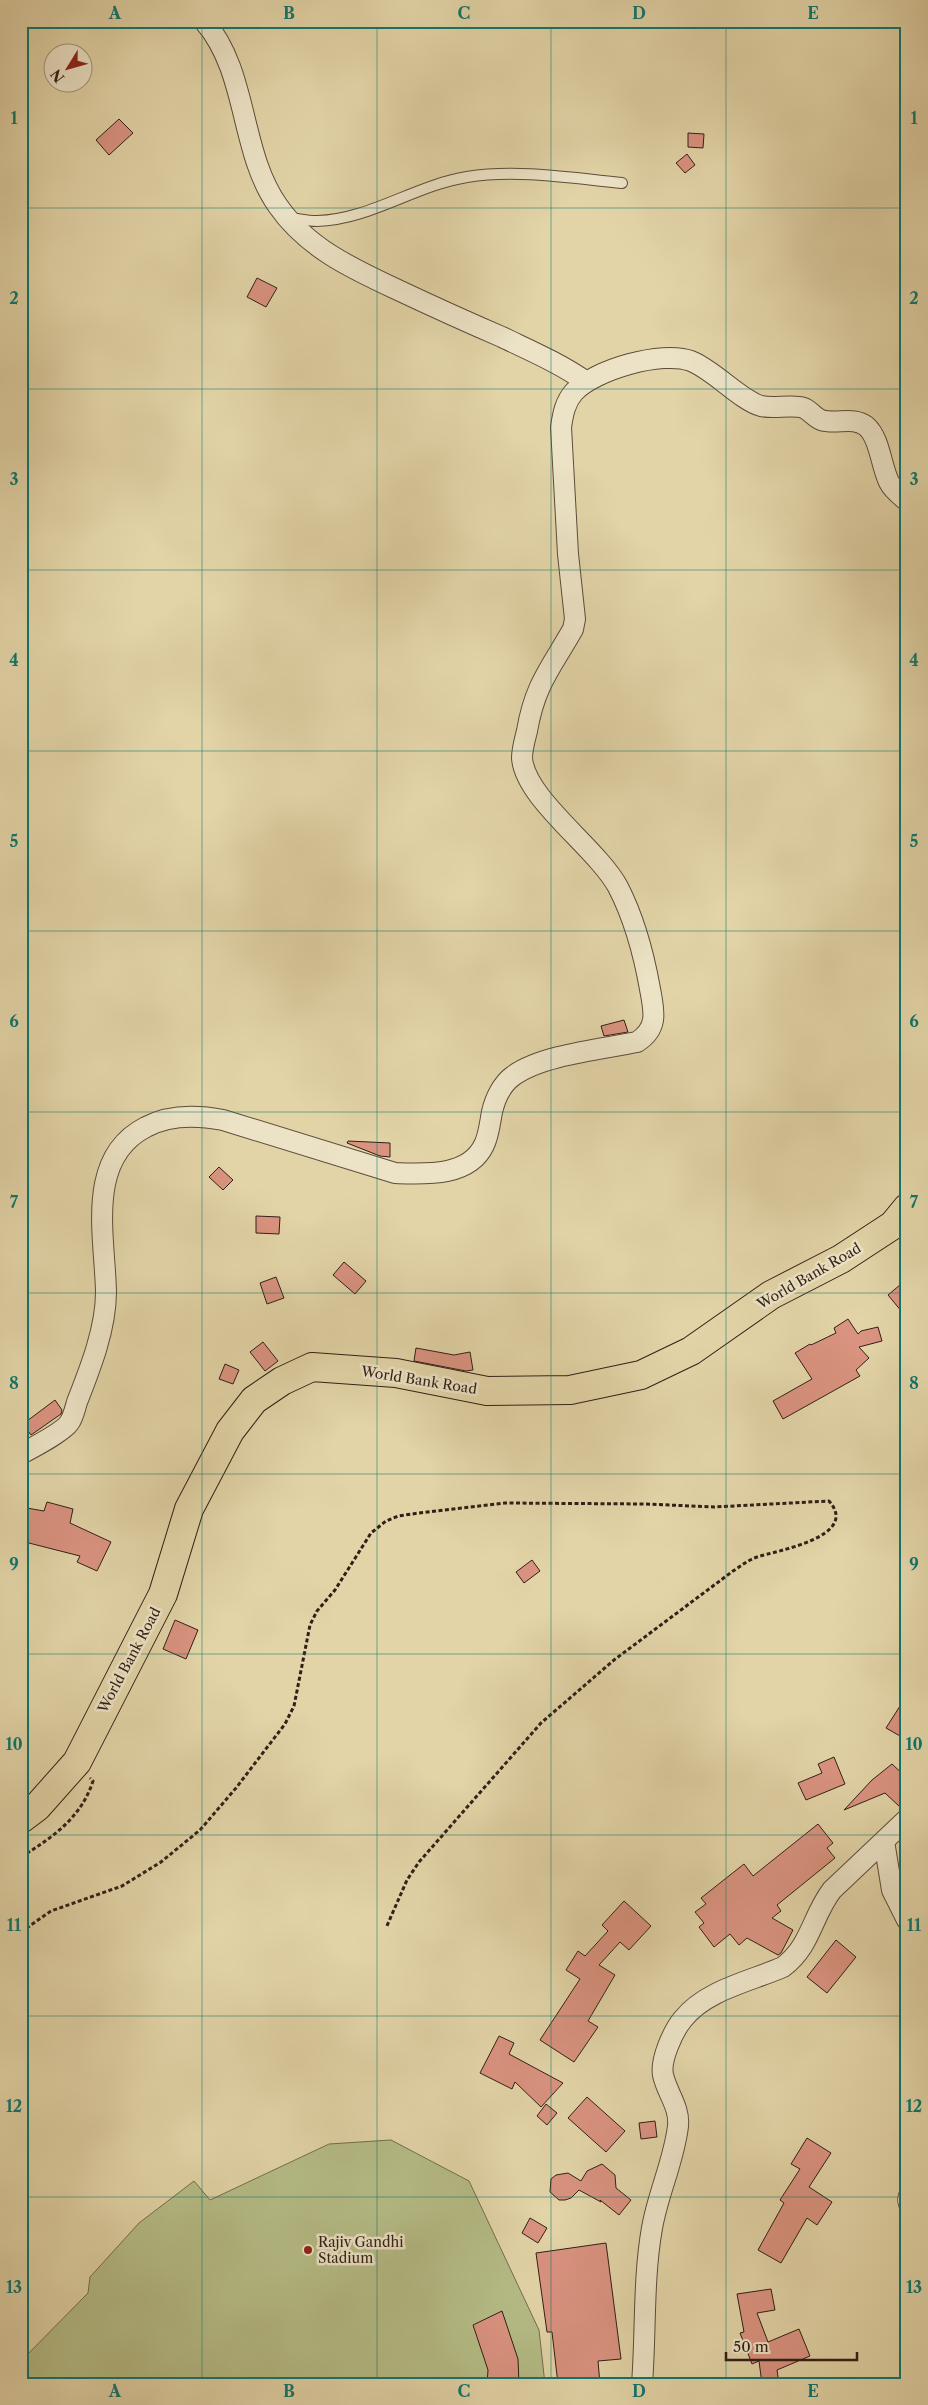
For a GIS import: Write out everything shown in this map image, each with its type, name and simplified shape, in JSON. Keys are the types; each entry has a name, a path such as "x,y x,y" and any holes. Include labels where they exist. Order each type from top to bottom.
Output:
{"main road":[{"name":"World Bank Road","path":"21,1819 36,1806 77,1762 163,1594 189,1509 230,1431 254,1400 282,1381 312,1366 396,1373 487,1391 570,1390 641,1375 691,1351 771,1295 841,1259 893,1225 907,1208"}],"street":[{"path":"204,21 223,47 246,116 255,159 266,187 287,217 302,234 320,249 362,273 550,359 586,381"},
{"path":"21,1454 69,1424 95,1358 106,1294 102,1210 108,1168 118,1149 132,1134 161,1121 176,1117 202,1116 223,1120 395,1173 420,1174 450,1171 467,1165 477,1157 485,1144 494,1104 502,1088 512,1076 528,1067 568,1056 638,1042 646,1037 653,1027 655,1015 646,964 618,888 602,864 540,796 527,777 522,757 530,709 536,691 573,629 575,619 568,554 562,427 564,408 572,393 586,381 602,373 673,357 691,361 759,406 801,406 820,419 832,422 851,420 866,426 874,439 889,482 897,493 907,501"},
{"path":"642,2384 652,2229 676,2140 678,2123 677,2112 663,2074 664,2061 675,2032 683,2019 694,2008 711,1997 783,1967 793,1960 805,1945 824,1901 832,1890 907,1819"},
{"path":"884,1841 892,1890 907,1920"}],"lane":[{"path":"287,217 317,221 346,216 432,185 467,177 518,173 622,183"},
{"path":"907,2190 904,2194 903,2202 907,2210"}],"path":[{"path":"21,1932 51,1912 122,1886 161,1862 200,1830 236,1788 285,1724 294,1706 310,1625 317,1611 335,1590 371,1533 386,1521 405,1515 505,1503 646,1504 714,1507 829,1501 833,1506 835,1515 833,1524 827,1531 791,1550 753,1558 733,1571 614,1660 541,1723 419,1862 407,1880 386,1928"},
{"path":"21,1857 55,1835 70,1820 88,1796 93,1781 77,1762"}],"green space":[{"name":"Rajiv Gandhi Stadium","path":"391,2140 469,2181 539,2330 545,2384 21,2384 21,2361 88,2293 90,2277 139,2223 194,2181 210,2200 329,2144"}],"building":[{"path":"119,119 133,133 109,155 96,140"},
{"path":"688,133 704,134 703,148 688,147"},
{"path":"687,154 695,165 685,173 676,163"},
{"path":"257,278 277,288 266,307 247,297"},
{"path":"624,1020 628,1032 604,1036 601,1026"},
{"path":"348,1141 390,1143 390,1157 380,1156 347,1143"},
{"path":"219,1167 233,1180 223,1190 209,1177"},
{"path":"256,1216 280,1217 279,1234 256,1233"},
{"path":"344,1262 366,1281 355,1294 333,1275"},
{"path":"276,1277 284,1298 267,1304 260,1283"},
{"path":"907,1279 907,1318 888,1295"},
{"path":"848,1319 858,1334 861,1331 878,1327 882,1341 859,1347 869,1358 856,1370 860,1376 783,1419 773,1401 812,1379 795,1353 810,1344 836,1333 834,1328"},
{"path":"263,1342 278,1361 265,1371 250,1352"},
{"path":"416,1348 454,1355 470,1352 473,1370 466,1371 414,1361"},
{"path":"225,1364 239,1370 233,1384 219,1379"},
{"path":"55,1400 62,1410 61,1414 31,1435 23,1424"},
{"path":"47,1502 73,1509 70,1523 111,1542 97,1571 77,1562 80,1556 21,1541 21,1507 44,1511"},
{"path":"532,1560 540,1571 524,1583 516,1572"},
{"path":"175,1620 198,1630 186,1659 163,1649"},
{"path":"907,1695 907,1740 886,1728"},
{"path":"834,1757 845,1784 806,1800 798,1783 822,1773 818,1764"},
{"path":"892,1764 907,1778 907,1800 900,1807 885,1793 844,1810 872,1780"},
{"path":"818,1824 833,1843 827,1848 835,1858 777,1905 781,1911 772,1918 793,1930 781,1953 778,1955 747,1938 739,1945 730,1934 714,1947 699,1927 704,1923 695,1912 706,1904 701,1898 744,1864 753,1876"},
{"path":"624,1901 651,1926 629,1950 620,1942 599,1965 615,1975 588,2021 598,2027 574,2062 540,2040 580,1979 566,1970 578,1951 585,1956 608,1931 602,1925"},
{"path":"836,1940 856,1957 827,1993 807,1977"},
{"path":"499,2036 514,2043 509,2054 563,2083 541,2107 515,2082 512,2089 480,2073"},
{"path":"587,2097 625,2131 606,2152 568,2118"},
{"path":"546,2104 557,2113 547,2125 537,2116"},
{"path":"655,2121 657,2137 641,2139 639,2123"},
{"path":"807,2138 831,2153 809,2187 832,2202 817,2225 807,2218 781,2263 758,2250 784,2203 780,2200 800,2169 791,2164"},
{"path":"602,2164 615,2175 616,2188 631,2200 619,2215 600,2200 601,2202 579,2190 571,2198 565,2200 559,2200 550,2192 551,2179 556,2175 568,2173 581,2181 587,2171"},
{"path":"530,2218 547,2228 538,2243 522,2233"},
{"path":"606,2243 621,2359 598,2361 600,2384 558,2384 552,2332 547,2332 536,2253"},
{"path":"771,2289 775,2310 757,2313 768,2342 799,2329 810,2356 777,2370 779,2384 762,2384 759,2361 752,2364 740,2333 744,2332 737,2294"},
{"path":"502,2311 518,2359 519,2384 487,2384 488,2370 473,2325"}],"place":[{"name":"Rajiv Gandhi Stadium","path":"308,2250"}]}
